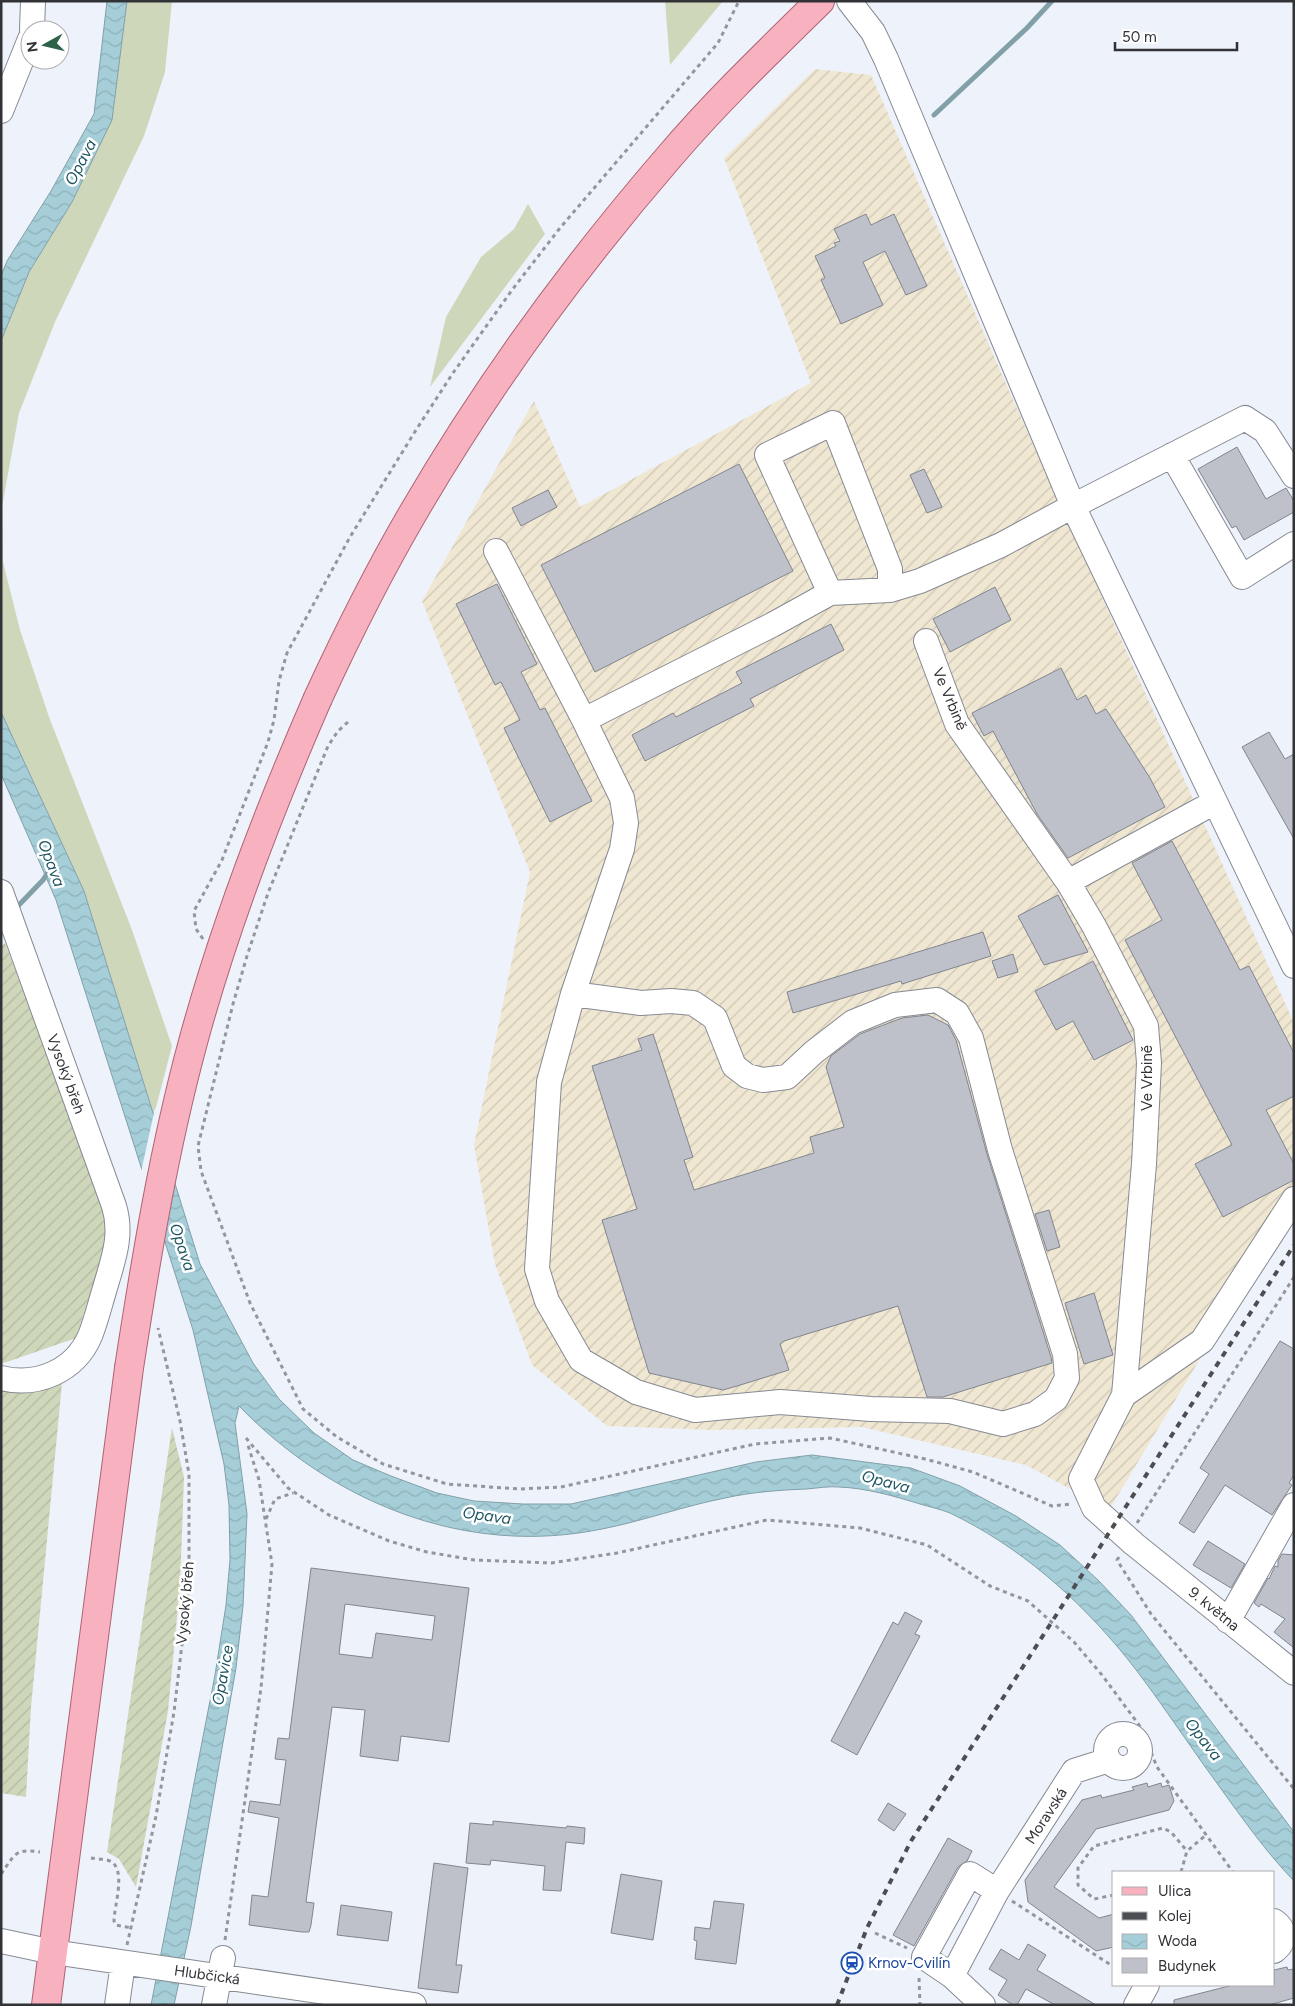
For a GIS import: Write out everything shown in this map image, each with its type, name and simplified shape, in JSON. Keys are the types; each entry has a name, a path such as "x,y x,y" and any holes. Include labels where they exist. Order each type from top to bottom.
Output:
{"main road":[{"path":"46,2005 129,1368 160,1183 195,1035 225,934 284,774 360,612 413,513 479,406 532,329 617,219 669,156 730,90 820,1"}],"street":[{"path":"32,20 33,1"},
{"path":"849,1 873,32 890,68 1073,506 1294,966"},
{"path":"1,110 20,63"},
{"path":"584,720 772,625 830,593 890,590 928,578 1002,545 1073,506 1245,418 1265,431 1294,476"},
{"path":"830,593 767,455 833,423 890,569 890,590"},
{"path":"1172,455 1242,577 1294,544"},
{"path":"496,551 584,720 622,798 626,823 622,849 573,994 549,1082 537,1269 547,1301 581,1360 636,1392 695,1410 780,1402 871,1409 950,1411 1003,1424 1035,1414 1056,1399 1067,1378 1065,1354 1000,1150 971,1038 957,1013 937,1000 895,1005 853,1022 814,1052 787,1077 763,1080 747,1076 734,1066 715,1018 693,1003 671,1001 641,1003 573,994"},
{"name":"Ve Vrbině","path":"926,641 957,724 1068,882 1094,926 1146,1026 1149,1063 1144,1164 1124,1395 1081,1479 1094,1508 1131,1541"},
{"path":"1068,882 1215,802"},
{"name":"Vysoký břeh","path":"1,892 114,1206 118,1229 117,1244 93,1326 79,1354 66,1367 44,1378 18,1381 1,1378"},
{"path":"1124,1395 1202,1341 1294,1200"},
{"path":"1228,1621 1294,1505"},
{"name":"9. května","path":"1131,1541 1294,1673"},
{"name":"Moravská","path":"952,1976 997,1891 1074,1770 1109,1760 1107,1749 1112,1739 1122,1734 1137,1733"},
{"path":"983,2005 952,1976 924,1957 970,1874 997,1891"},
{"path":"1275,1922 1280,1925 1283,1936 1280,1946 1275,1950"},
{"name":"Hlubčická","path":"1,1941 53,1952 128,1964 216,1969 414,2005"},
{"path":"117,2005 128,1964"},
{"path":"214,2005 216,1969"},
{"path":"1136,2005 1146,1986"}],"path":[{"path":"348,722 338,731 328,746 268,893 233,1004 200,1136 198,1160 250,1303 303,1409 337,1437 384,1464 447,1484 520,1489 561,1487 755,1444 830,1438 926,1459 973,1472 1052,1506 1091,1501"},
{"path":"1294,1277 1131,1541 1117,1560 1151,1614 1294,1789"},
{"name":"Vysoký břeh","path":"128,1964 132,1928 156,1816 174,1712 189,1585 189,1474 180,1421 157,1324"},
{"path":"216,1969 261,1688 272,1564 259,1480 246,1438 288,1488 329,1515 389,1541 427,1552 474,1560 551,1562 618,1553 767,1520 860,1528 927,1544 990,1586 1028,1601 1074,1642 1102,1675 1157,1767 1232,1871"},
{"path":"265,1520 275,1499 294,1492"},
{"path":"1112,1895 1094,1899 1078,1885 1078,1868 1094,1846 1163,1828 1171,1832 1187,1851"},
{"path":"1181,1871 1187,1851 1206,1835"},
{"path":"1,1874 19,1852 28,1850 40,1852"},
{"path":"91,1858 107,1860 117,1867 119,1875 114,1921 116,1925 132,1928"},
{"path":"997,1891 1112,1967"},
{"path":"876,1933 909,1950"}],"shaded area":[{"path":"815,69 871,75 1014,402 1294,1023 1294,1203 1109,1510 1026,1465 862,1427 712,1430 607,1426 532,1365 495,1264 474,1145 530,872 422,601 534,401 580,507 811,383 724,158"}],"green space":[{"path":"127,1 172,1 165,72 144,136 55,322 19,413 2,507 3,562 20,630 49,717 132,930 172,1046 154,1115 84,891 1,712 1,341 29,272 72,202 112,120"},
{"path":"665,1 723,1 670,65"},
{"path":"528,204 545,234 430,387 446,317 481,257 514,229"},
{"path":"5,943 109,1209 106,1244 76,1338 1,1364 1,946"},
{"path":"62,1383 31,1707 26,1797 1,1793 1,1388 18,1391 32,1390"},
{"path":"172,1428 184,1477 180,1586 168,1711 136,1887 119,1859 107,1852"}],"water":[{"name":"Opava","path":"107,1 127,1 112,120 72,202 29,272 1,341 1,276 7,261 51,191 94,114"},
{"path":"1,712 84,891 200,1264 253,1363 279,1399 314,1433 353,1460 437,1493 474,1501 571,1504 756,1462 812,1455 911,1468 960,1486 1016,1516 1060,1545 1099,1581 1131,1615 1294,1832 1294,1881 1245,1822 1138,1672 1088,1614 1046,1575 1000,1541 950,1513 880,1493 831,1487 735,1496 617,1526 551,1536 501,1535 452,1528 405,1514 359,1495 316,1470 276,1440 239,1406 235,1423 247,1514 243,1606 236,1668 191,1926 174,2005 151,2005 215,1675 226,1605 230,1560 229,1505 224,1464 193,1330 56,900 1,774"}],"pier":[{"path":"155,1108 175,1174 162,1240 141,1172"}],"building":[{"path":"866,214 871,225 894,214 927,286 906,295 885,251 863,262 883,305 841,324 821,280 825,278 815,256 836,246 834,243 840,241 834,229"},
{"path":"1237,447 1266,499 1286,488 1294,501 1294,512 1244,540 1236,526 1232,528 1198,469"},
{"path":"739,464 793,571 595,672 541,565"},
{"path":"924,469 942,507 927,513 910,475"},
{"path":"548,490 557,507 521,526 512,508"},
{"path":"497,584 537,664 521,672 540,710 545,708 592,801 550,822 504,728 520,720 501,682 495,685 456,604"},
{"path":"995,587 1011,620 950,652 933,619"},
{"path":"831,624 844,650 750,699 754,706 645,761 632,735 673,713 676,717 742,683 736,672"},
{"path":"1061,668 1077,700 1086,695 1096,714 1106,709 1150,778 1165,807 1068,858 1037,814 993,731 984,736 972,713"},
{"path":"1269,732 1285,759 1294,754 1294,839 1242,747"},
{"path":"1172,841 1240,970 1249,966 1294,1053 1294,1096 1266,1110 1294,1164 1294,1180 1223,1217 1195,1164 1232,1145 1125,940 1162,920 1132,863"},
{"path":"1058,895 1088,952 1044,965 1018,916"},
{"path":"983,932 991,956 902,984 901,981 793,1013 787,992"},
{"path":"1013,954 1018,972 998,978 992,961"},
{"path":"1093,961 1133,1040 1094,1060 1073,1021 1056,1030 1035,991"},
{"path":"928,1015 948,1025 956,1040 987,1154 1052,1363 943,1397 927,1397 898,1306 784,1341 780,1344 789,1370 723,1390 649,1373 602,1220 637,1209 592,1066 642,1050 638,1039 653,1034 693,1157 684,1160 694,1190 814,1153 810,1137 844,1127 826,1067 831,1056 860,1034 902,1018"},
{"path":"1049,1210 1060,1247 1047,1251 1035,1214"},
{"path":"1094,1293 1113,1355 1084,1364 1065,1303"},
{"path":"1280,1341 1294,1349 1294,1475 1289,1483 1292,1485 1272,1515 1225,1485 1194,1533 1179,1523 1209,1474 1200,1468"},
{"path":"1208,1541 1245,1564 1231,1588 1193,1565"},
{"path":"1282,1554 1294,1555 1294,1648 1274,1632 1285,1619 1261,1604 1259,1607 1254,1603 1275,1566 1278,1567 1278,1561"},
{"path":"311,1568 469,1588 449,1742 401,1736 398,1761 360,1756 365,1710 332,1707 306,1902 314,1903 309,1932 249,1925 252,1895 268,1897 279,1818 248,1812 250,1801 280,1805 286,1760 275,1759 278,1738 289,1739","holes":["345,1604 435,1616 432,1640 376,1633 372,1658 339,1654"]},
{"path":"905,1612 922,1621 915,1634 920,1636 857,1755 831,1741 893,1622 898,1625"},
{"path":"1147,1783 1148,1787 1161,1783 1162,1787 1169,1785 1174,1801 1169,1810 1096,1829 1054,1887 1099,1918 1112,1915 1112,1947 1096,1951 1028,1902 1025,1880 1082,1800 1101,1795 1102,1798 1134,1790 1132,1787"},
{"path":"888,1803 906,1814 894,1831 878,1820"},
{"path":"493,1821 585,1828 584,1844 566,1842 561,1891 543,1890 545,1866 491,1860 490,1865 466,1863 470,1823 493,1825"},
{"path":"948,1838 972,1851 967,1861 958,1867 914,1946 893,1935"},
{"path":"434,1863 468,1868 456,1965 462,1965 458,1993 418,1988"},
{"path":"621,1874 662,1881 653,1940 611,1933"},
{"path":"714,1901 744,1904 736,1964 695,1959 697,1941 694,1940 695,1927 710,1929"},
{"path":"341,1905 392,1912 388,1941 337,1935"},
{"path":"1028,1944 1046,1955 1037,1970 1096,2005 1055,2005 1026,1989 1017,2005 1013,2005 998,1995 1007,1980 989,1969 1001,1949 1019,1960"},
{"path":"1287,1967 1288,1970 1294,1969 1294,1998 1269,2005 1174,2005 1174,2000 1229,1986 1275,1986 1275,1970"}],"waterway":[{"path":"934,115 1027,28 1052,1"},
{"name":"Opava","path":"18,906 49,871"}],"railway":[{"path":"837,2005 867,1928 911,1841 1294,1245"}],"place":[{"name":"Krnov-Cvilín","path":"852,1963"}],"water label":[{"name":"Opavice","path":"222,1675"}]}
